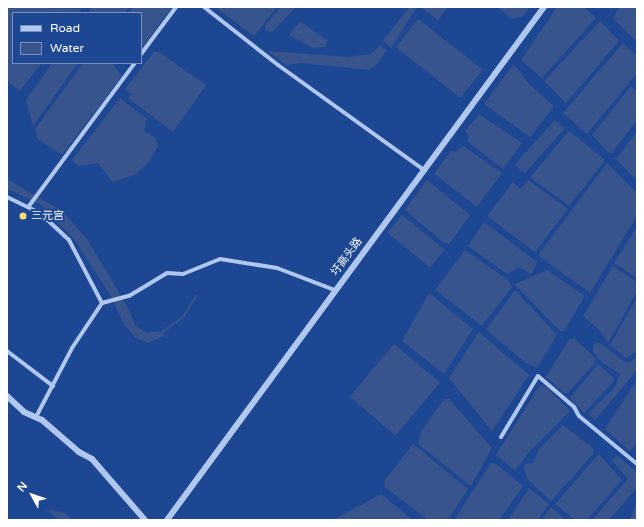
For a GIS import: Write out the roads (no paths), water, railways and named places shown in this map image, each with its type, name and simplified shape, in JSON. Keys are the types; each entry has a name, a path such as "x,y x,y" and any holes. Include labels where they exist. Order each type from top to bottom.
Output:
{"street":[{"path":"142,53 176,7"},
{"path":"204,7 278,65 424,170"},
{"name":"圩高头路","path":"167,520 544,7"},
{"path":"29,206 133,64"},
{"path":"7,197 40,212 69,240 102,303"},
{"path":"36,417 72,348 102,303 125,297 167,273 183,274 220,259 277,268 335,290"},
{"path":"7,351 53,386"},
{"path":"501,437 538,376 574,407 579,416 637,464"},
{"path":"7,396 24,412 36,417 92,459 145,520"}],"water":[{"path":"7,7 82,9 79,12 12,12 12,64 40,64 20,91 7,81"},
{"path":"92,7 129,7 125,12 89,12"},
{"path":"134,7 172,7 142,48 142,12 130,12"},
{"path":"215,7 277,7 254,36"},
{"path":"281,7 296,7 272,32 265,30 265,26"},
{"path":"409,7 417,7 391,48 383,41"},
{"path":"424,7 448,7 438,20 423,9"},
{"path":"497,7 530,7 521,17 512,19"},
{"path":"557,7 584,7 596,18 542,78 521,60"},
{"path":"619,7 637,7 637,42 613,19"},
{"path":"418,19 483,69 460,98 396,47"},
{"path":"300,21 328,41 324,47 313,48 289,35"},
{"path":"600,21 619,41 566,103 544,81"},
{"path":"623,43 637,56 637,73 587,134 563,113"},
{"path":"380,45 387,50 378,63 369,70 301,63 286,65 268,51 348,57 371,54"},
{"path":"154,52 159,52 206,85 173,132 128,98 131,94 125,89"},
{"path":"51,64 77,64 33,126 26,100"},
{"path":"82,64 113,64 122,76 62,155 37,138 35,129"},
{"path":"514,64 530,85 554,106 530,137 484,104"},
{"path":"631,86 637,92 637,120 612,153 609,153 592,135"},
{"path":"120,98 147,119 144,131 155,137 158,146 148,163 136,174 113,182 98,163 78,166 72,160"},
{"path":"479,114 522,143 503,169 468,142 468,134 465,131"},
{"path":"555,120 565,129 525,173 515,165"},
{"path":"569,131 604,159 604,162 569,206 530,177"},
{"path":"637,131 637,181 616,159"},
{"path":"463,146 502,173 477,207 434,174 451,151 455,152"},
{"path":"607,163 637,193 637,216 590,293 538,255"},
{"path":"7,179 62,211 87,239 127,306 135,325 146,333 159,331 165,335 148,343 136,338 124,324 111,296 74,239 40,204 7,189"},
{"path":"427,180 470,215 449,244 443,242 405,210"},
{"path":"528,180 568,209 535,252 487,216 513,182 521,189"},
{"path":"402,215 445,250 430,267 388,233"},
{"path":"484,222 537,262 533,272 530,274 519,267 507,274 468,246"},
{"path":"637,226 637,278 614,263"},
{"path":"465,250 508,280 512,287 482,326 435,290"},
{"path":"613,266 637,282 637,291 608,343 599,330 583,316"},
{"path":"547,270 585,296 564,331 561,332 514,284"},
{"path":"515,290 557,335 537,368 526,363 486,330"},
{"path":"429,293 473,329 444,374 402,341"},
{"path":"637,297 637,351 626,358 610,345"},
{"path":"479,332 529,375 492,431 449,378"},
{"path":"574,338 596,359 595,363 568,393 564,393 546,377 569,340"},
{"path":"594,343 600,343 625,362 631,362 637,356 637,370 595,420 588,414 615,387 620,374 599,360 593,351"},
{"path":"394,344 440,383 396,435 350,397"},
{"path":"598,364 614,378 613,382 584,413 570,398"},
{"path":"637,380 637,443 630,451 605,429"},
{"path":"540,385 546,387 570,411 529,452 515,471 496,455"},
{"path":"444,399 449,399 492,448 471,486 418,444 422,430"},
{"path":"563,425 593,448 594,453 551,501 528,480 524,470 525,464 533,463 540,448"},
{"path":"413,444 468,489 448,520 428,520 385,487 384,481"},
{"path":"599,454 622,480 587,520 575,520 555,504"},
{"path":"617,456 637,472 637,488 609,520 592,520 628,479 612,460"},
{"path":"491,463 496,464 523,486 499,520 454,520"},
{"path":"529,488 549,504 538,520 508,520"},
{"path":"381,494 413,520 333,520"},
{"path":"637,501 637,520 629,520 633,512"},
{"path":"551,507 566,520 542,520"},
{"path":"46,509 65,513 72,520 59,520"}],"waterway":[{"path":"161,333 184,316 196,296"}],"place":[{"name":"三元宫","path":"23,216"}]}
